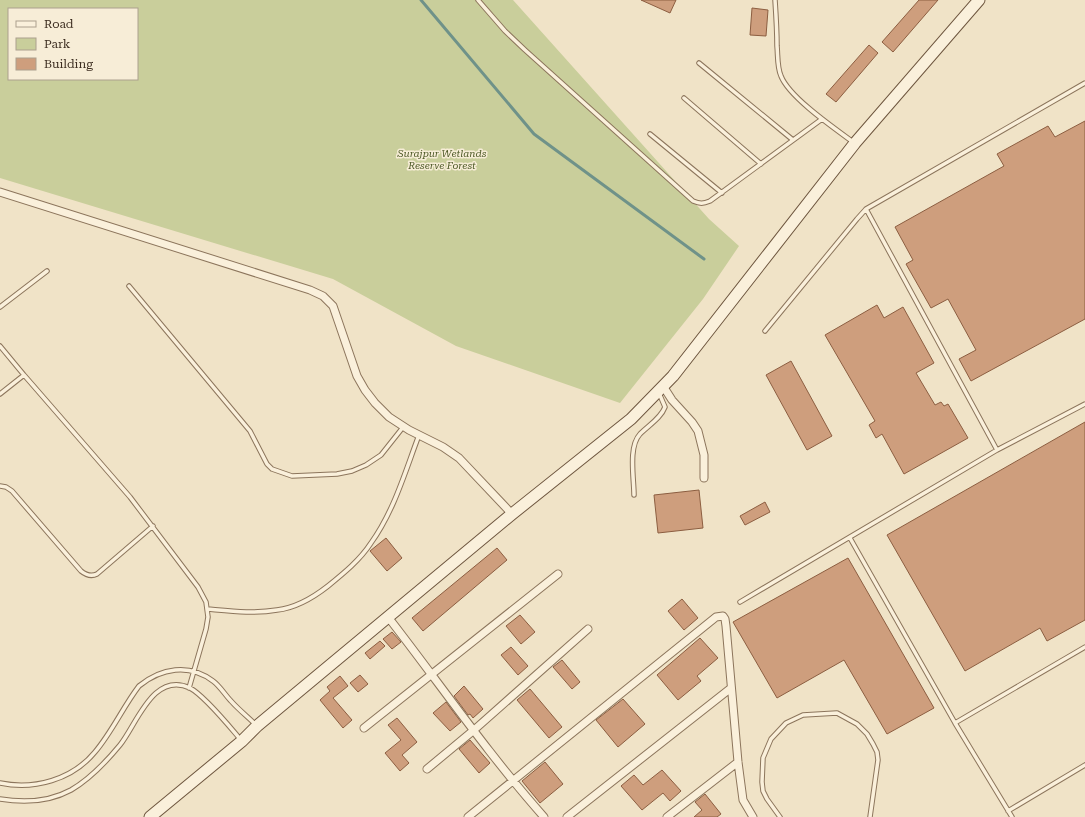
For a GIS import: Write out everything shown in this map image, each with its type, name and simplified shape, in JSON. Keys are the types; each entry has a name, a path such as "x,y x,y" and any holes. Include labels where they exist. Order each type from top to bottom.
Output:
{"main road":[{"path":"150,817 512,514 631,419 673,376 855,144 979,0"}],"street":[{"path":"0,192 310,290 323,296 333,306 357,376 375,403 389,417 443,447 459,458 512,514"},
{"path":"660,389 692,422 698,431 704,455 704,478"},
{"path":"364,728 558,574"},
{"path":"468,817 713,620 720,616 723,616 725,619 738,762 743,800 749,815"},
{"path":"388,617 433,674 513,782 544,817"},
{"path":"427,769 474,730 588,629"},
{"path":"567,817 731,688"},
{"path":"667,817 738,762"}],"lane":[{"path":"478,0 505,31 525,50 693,201 704,204 710,201 822,119"},
{"path":"775,0 778,63 781,77 790,91 822,119 855,144"},
{"path":"699,63 793,140"},
{"path":"765,332 866,209 1085,83"},
{"path":"684,98 761,164"},
{"path":"650,134 722,192"},
{"path":"866,209 997,450"},
{"path":"0,307 47,271"},
{"path":"129,286 250,431 267,464 272,470 292,476 337,474 352,471 366,465 381,455 404,426"},
{"path":"0,346 130,497 198,587 206,602 208,617 206,630 189,688"},
{"path":"0,394 24,375"},
{"path":"634,495 634,444 639,436 663,413 665,407 660,389"},
{"path":"740,602 997,450 1085,404"},
{"path":"207,609 247,612 277,610 296,604 318,593 338,579 355,563 371,544 391,510 419,435"},
{"path":"0,486 6,487 12,491 81,571 89,576 94,576 97,574 153,526"},
{"path":"850,538 955,723 1012,817"},
{"path":"955,723 1085,647"},
{"path":"0,783 18,786 31,785 44,783 68,774 94,754 139,686 148,679 162,672 176,669 195,671 205,675 214,682 257,726"},
{"path":"0,799 33,802 61,795 70,791 91,776 105,763 129,732 146,704 157,692 172,685 189,688 199,693 242,741"},
{"path":"780,817 763,791 763,758 771,739 786,723 803,715 837,713 857,724 867,734 877,752 878,760 870,817"},
{"path":"1008,811 1085,765"}],"green space":[{"name":"Surajpur Wetlands Reserve Forest","path":"0,0 513,0 709,219 739,246 703,299 620,403 456,346 333,279 0,178"}],"building":[{"path":"641,0 676,0 670,13"},
{"path":"919,0 938,0 893,52 882,42"},
{"path":"752,8 768,10 766,36 750,35"},
{"path":"869,45 878,53 836,102 826,94"},
{"path":"1085,121 1085,319 971,381 959,359 976,350 948,299 931,308 906,264 913,260 895,227 1004,166 997,154 1048,126 1055,137"},
{"path":"877,305 884,318 903,307 934,363 916,373 935,405 941,402 944,406 948,404 968,438 904,474 882,434 876,438 869,425 875,421 825,335"},
{"path":"791,361 832,436 807,450 766,375"},
{"path":"1085,422 1085,620 1047,641 1040,628 965,671 887,535"},
{"path":"699,490 703,528 658,533 654,495"},
{"path":"765,502 770,512 745,525 740,516"},
{"path":"386,538 402,558 387,571 370,551"},
{"path":"497,548 507,560 423,631 412,618"},
{"path":"848,558 934,708 887,734 844,660 777,698 733,622"},
{"path":"682,599 698,618 684,630 668,611"},
{"path":"520,615 535,632 521,644 506,626"},
{"path":"392,632 401,642 392,649 383,639"},
{"path":"700,638 718,658 697,676 701,681 678,700 657,675"},
{"path":"380,641 385,646 370,659 365,653"},
{"path":"511,647 528,666 518,675 501,655"},
{"path":"562,660 580,682 572,689 553,667"},
{"path":"360,675 368,684 358,692 350,683"},
{"path":"340,676 348,686 333,698 352,720 343,728 320,700 330,691 327,687"},
{"path":"464,686 483,709 473,718 470,714 468,715 454,696"},
{"path":"530,689 562,727 549,738 517,700"},
{"path":"623,699 645,724 618,747 596,720"},
{"path":"446,702 461,722 450,731 433,713"},
{"path":"397,718 417,742 402,755 409,763 400,771 385,753 401,740 388,725"},
{"path":"470,740 490,763 479,773 459,749"},
{"path":"545,762 563,784 540,803 522,781"},
{"path":"662,770 681,791 670,801 663,793 642,810 621,786 634,775 643,785"},
{"path":"705,794 721,814 717,817 694,817 702,810 695,802"}],"waterway":[{"path":"421,0 534,134 704,259"}]}
